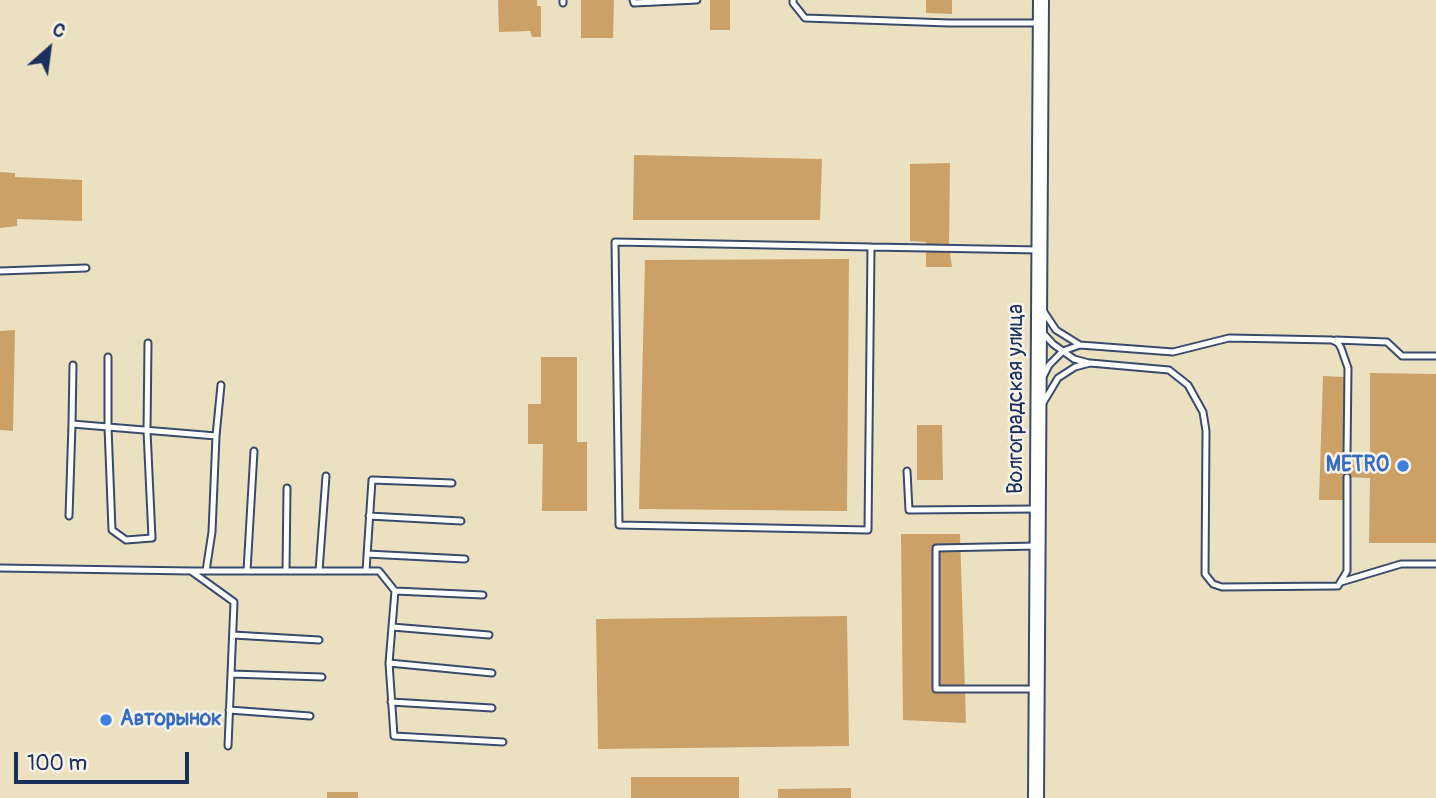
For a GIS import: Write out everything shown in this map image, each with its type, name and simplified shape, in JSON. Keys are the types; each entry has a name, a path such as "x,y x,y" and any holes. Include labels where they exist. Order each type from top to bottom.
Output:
{"main road":[{"name":"Волгоградская улица","path":"1036,798 1041,0"}],"lane":[{"path":"634,0 634,3 698,0"},
{"path":"793,0 805,18 1041,23"},
{"path":"871,247 868,530 619,525 615,242 1039,250"},
{"path":"0,271 86,268"},
{"path":"1039,299 1049,322 1066,338 1080,345 1173,352 1229,338 1332,340 1387,342 1402,356 1436,356"},
{"path":"1039,328 1047,339 1074,359 1090,363 1169,370 1196,395 1203,411 1206,430 1205,574 1208,580 1222,587 1338,586 1347,571 1347,477"},
{"path":"1332,340 1341,348 1348,368 1347,454"},
{"path":"108,357 112,530 127,540 152,538 147,430 148,343"},
{"path":"1038,394 1049,365 1063,351 1080,345"},
{"path":"1038,415 1058,378 1075,367 1090,363"},
{"path":"69,516 73,365"},
{"path":"206,571 212,532 220,385"},
{"path":"72,424 216,436"},
{"path":"247,571 254,451"},
{"path":"907,471 909,510 1038,509"},
{"path":"320,571 326,476"},
{"path":"366,571 372,480 452,483"},
{"path":"286,571 287,488"},
{"path":"369,516 461,521"},
{"path":"1037,546 936,548 936,689 1037,689"},
{"path":"367,554 465,559"},
{"path":"1342,582 1401,564 1436,564"},
{"path":"0,568 379,571 395,591 389,663 394,736 503,742"},
{"path":"191,571 234,602 228,746"},
{"path":"395,591 483,596"},
{"path":"392,627 489,635"},
{"path":"233,635 319,640"},
{"path":"389,663 492,673"},
{"path":"231,674 322,677"},
{"path":"391,702 492,708"},
{"path":"229,710 310,716"}],"building":[{"path":"498,0 537,0 537,6 541,6 541,37 532,37 530,31 499,32"},
{"path":"581,0 614,0 613,38 581,38"},
{"path":"710,0 730,0 730,30 710,30"},
{"path":"926,0 952,0 952,14 926,13"},
{"path":"634,155 822,159 820,220 633,220"},
{"path":"950,163 949,247 952,267 926,267 926,242 910,241 910,164"},
{"path":"0,172 15,173 15,177 82,180 82,221 17,219 17,226 0,228"},
{"path":"849,259 847,511 639,509 645,260"},
{"path":"15,330 13,431 0,430 0,331"},
{"path":"541,357 577,357 577,442 587,442 587,511 542,511 543,444 528,444 528,404 541,404"},
{"name":"METRO","path":"1370,373 1436,374 1436,543 1369,543 1370,478 1343,477 1343,500 1319,500 1323,376 1345,377 1344,454 1370,455"},
{"path":"917,425 942,425 943,480 917,480"},
{"path":"901,534 960,534 966,723 903,720"},
{"path":"847,616 849,746 598,749 596,619"},
{"path":"631,777 739,777 739,798 631,798"},
{"path":"851,788 851,798 778,798 778,789"},
{"path":"327,792 358,792 358,798 327,798"}],"place":[{"name":"METRO","path":"1403,466"},
{"name":"Авторынок","path":"106,720"}]}
